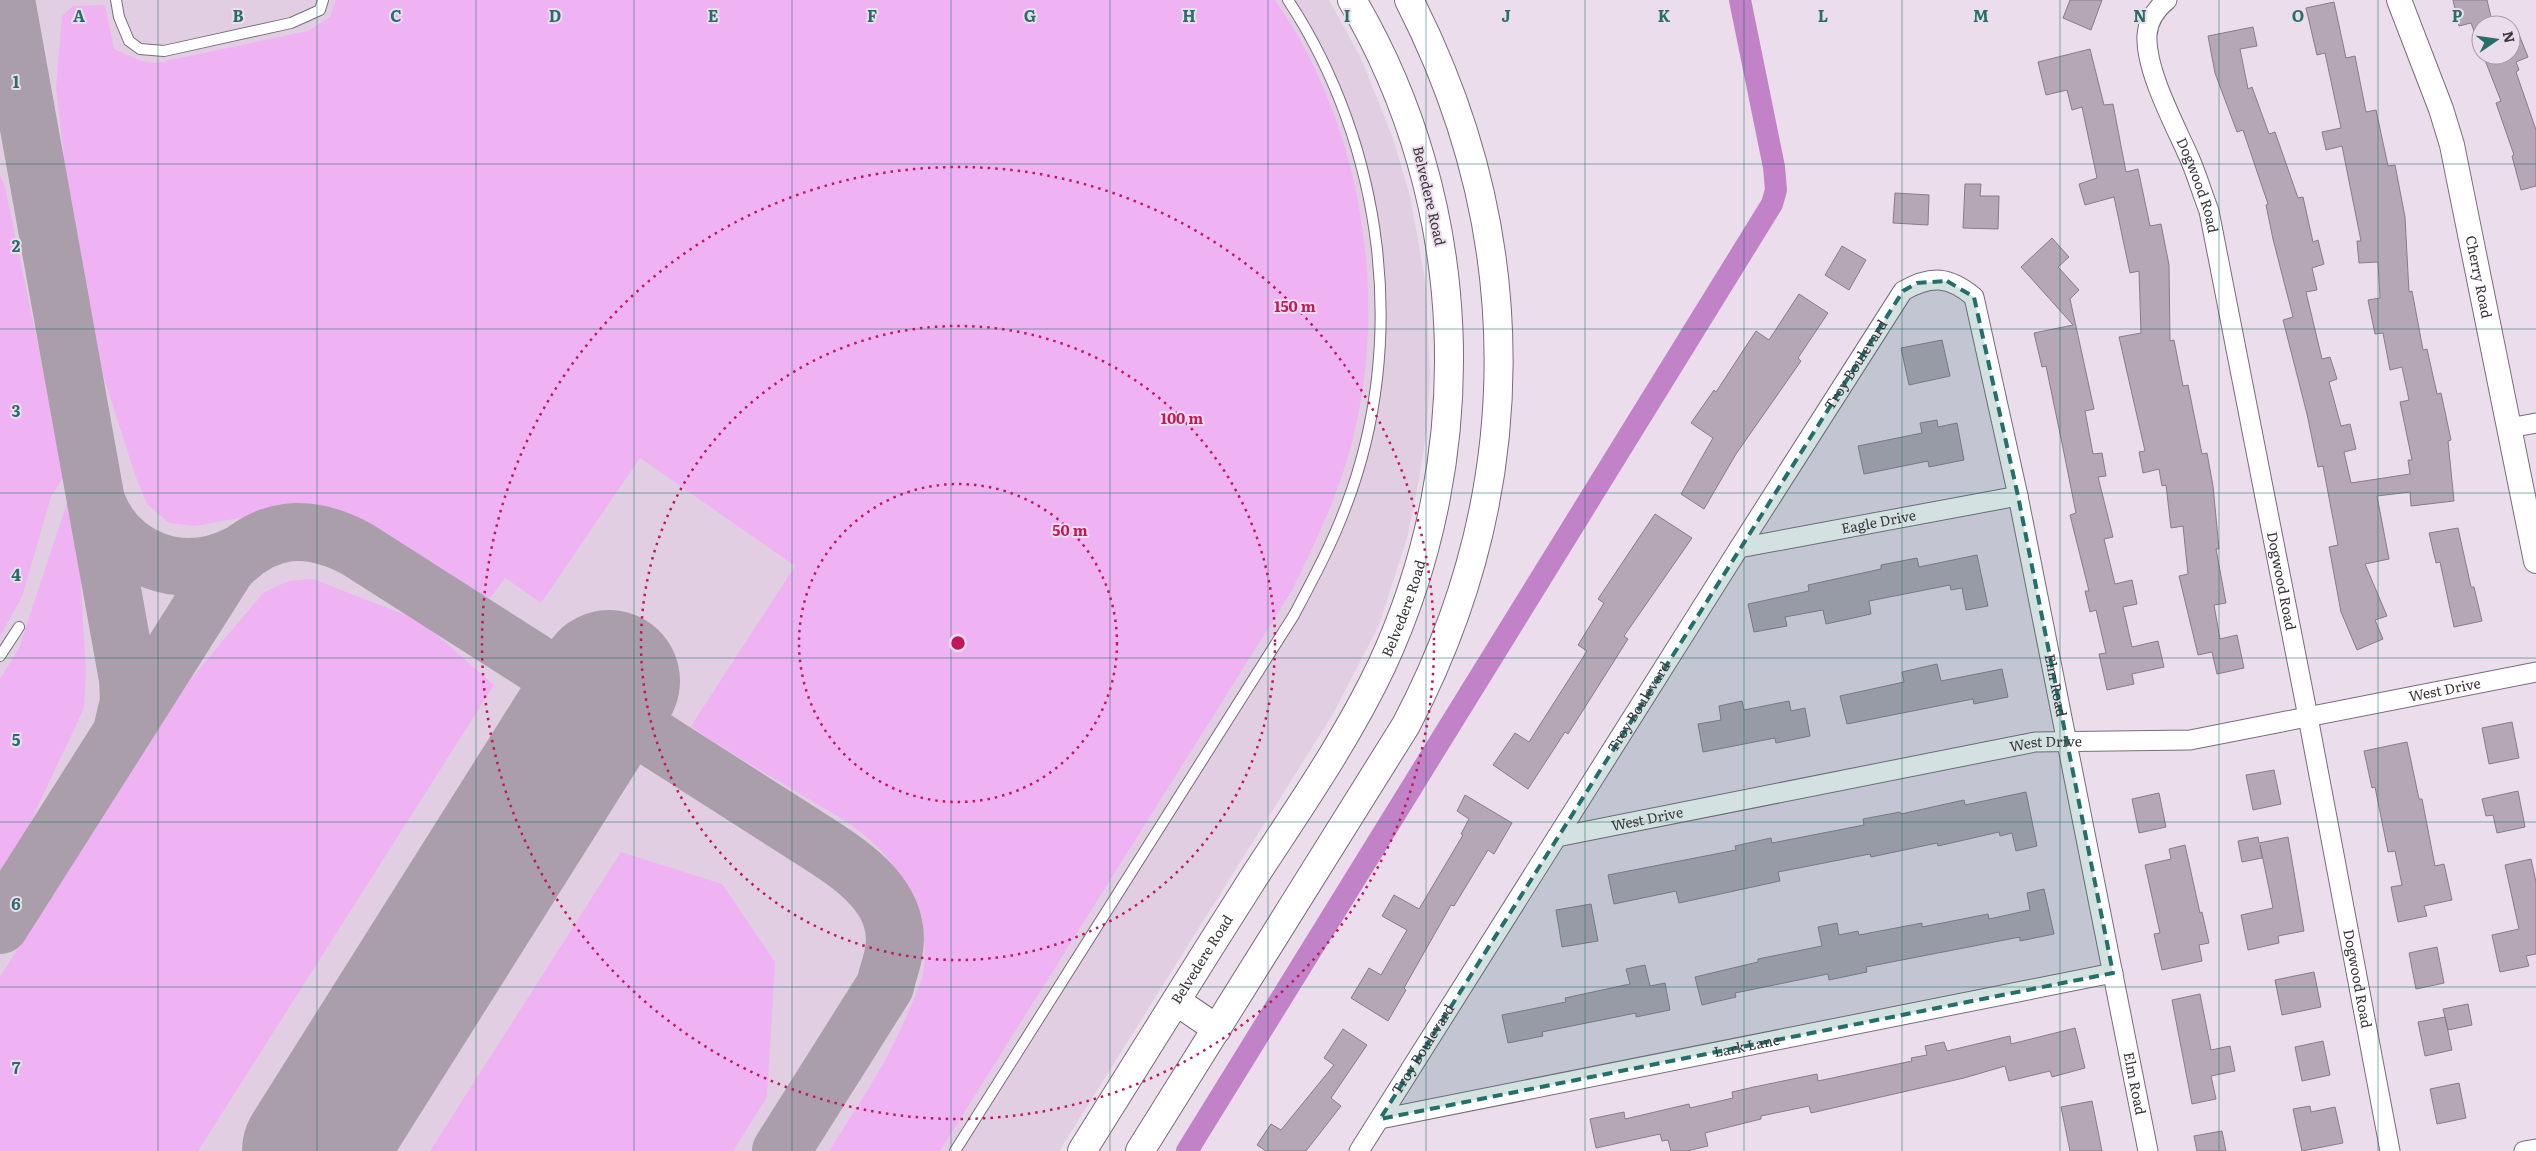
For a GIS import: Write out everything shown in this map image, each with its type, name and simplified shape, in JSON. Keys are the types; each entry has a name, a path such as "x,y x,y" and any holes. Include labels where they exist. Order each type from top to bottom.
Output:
{"main road":[{"name":"Belvedere Road","path":"1082,1151 1366,698 1409,599 1420,566 1438,492 1448,419 1450,352 1448,304 1438,230 1427,182 1409,120 1381,54 1352,0"},
{"path":"1140,1151 1373,781 1424,692 1465,586 1484,512 1498,399 1499,325 1491,249 1477,174 1467,138 1442,69 1409,0"},
{"path":"1176,1001 1217,1029"}],"street":[{"name":"Dogwood Road","path":"2167,0 2159,6 2151,19 2147,34 2148,50 2159,87 2209,211 2308,717 2390,1151"},
{"name":"Cherry Road","path":"2399,0 2441,109 2452,145 2536,561"},
{"name":"Elm Road","path":"1932,280 1947,281 1962,287 1974,297 2018,496 2148,1151"},
{"name":"Troy Boulevard","path":"1360,1151 1903,291 1917,283 1932,280"},
{"path":"2509,428 2536,423"},
{"name":"Eagle Drive","path":"1739,548 2018,496"},
{"name":"West Drive","path":"1557,837 2035,742 2066,740 2190,740 2536,672"},
{"name":"Lark Lane","path":"1380,1119 2113,973"},
{"path":"2524,1151 2536,1149"}],"lane":[{"path":"116,0 119,17 128,41 140,49 164,51 292,23 314,15 320,10 323,0"},
{"path":"955,1151 1294,615 1325,556 1347,505 1361,459 1372,412 1379,361 1381,298 1377,241 1363,173 1339,97 1316,48 1288,0"},
{"path":"0,656 19,626"}],"highlighted area":[{"path":"1947,281 1974,297 2018,496 2113,973 1380,1119 1903,291 1917,283"}],"shaded area":[{"path":"0,0 1329,0 1361,58 1393,138 1410,196 1426,285 1430,375 1427,428 1407,538 1379,625 1333,714 1059,1151 0,1151"},
{"path":"336,0 1275,0 1303,46 1326,95 1345,147 1358,200 1366,254 1368,309 1366,363 1353,439 1339,485 1312,550 1291,592 940,1151 829,1151 885,1060 904,1022 922,978 925,952 923,932 918,911 910,892 886,857 850,824 735,755 691,726 795,566 640,458 541,603 505,578 491,597 471,593 359,523 330,512 294,508 195,526 169,523 147,504 135,475 92,340 65,167 56,88 62,16 73,6 105,5 114,49 141,61 156,63 308,31 330,17"},
{"path":"0,175 5,187 65,474 51,497 22,597 0,636"},
{"path":"70,494 78,539 86,670 84,708 15,855 0,879 0,679 19,648"},
{"path":"313,579 421,621 494,685 198,1151 0,1151 0,977 174,699 264,592 289,581"},
{"path":"621,852 722,884 775,962 767,1097 733,1151 430,1151"}],"building":[{"path":"2070,0 2102,0 2091,30 2063,18"},
{"path":"2453,0 2487,0 2491,15 2471,15 2471,23 2459,26"},
{"path":"2334,2 2346,58 2355,56 2366,112 2376,110 2388,166 2395,165 2405,217 2409,292 2412,291 2423,350 2427,349 2437,394 2441,393 2451,440 2448,441 2454,501 2411,506 2410,492 2377,496 2389,559 2365,564 2387,616 2375,620 2383,639 2357,650 2341,612 2329,547 2338,545 2323,466 2318,467 2307,414 2283,320 2293,317 2273,239 2266,205 2268,204 2243,130 2237,132 2215,73 2208,36 2253,27 2257,46 2240,49 2248,89 2252,87 2269,134 2275,132 2298,198 2303,197 2313,242 2318,240 2324,264 2312,268 2317,290 2306,292 2322,359 2330,357 2337,379 2329,382 2341,426 2350,424 2356,449 2344,452 2351,483 2410,474 2408,460 2412,460 2400,402 2409,400 2402,367 2390,370 2383,333 2375,334 2368,300 2380,298 2378,262 2359,263 2357,241 2361,241 2342,146 2326,150 2322,132 2341,128 2325,53 2317,55 2306,8"},
{"path":"2521,40 2528,57 2521,60"},
{"path":"2090,49 2104,105 2113,104 2126,172 2138,169 2150,226 2161,224 2169,265 2170,341 2174,340 2183,386 2188,385 2202,454 2207,453 2213,486 2219,549 2216,549 2226,603 2214,605 2220,639 2237,635 2244,668 2217,674 2212,652 2198,655 2179,576 2188,574 2183,526 2171,528 2166,485 2162,486 2159,469 2143,473 2139,452 2145,451 2119,337 2141,333 2139,271 2130,273 2114,197 2085,205 2079,184 2097,178 2082,107 2072,110 2067,90 2046,95 2038,62"},
{"path":"2487,65 2517,65 2519,70 2516,72 2536,130 2536,186 2521,190 2512,156 2514,155 2496,103 2501,101"},
{"path":"1965,184 1981,184 1980,196 1999,196 1998,229 1963,228"},
{"path":"1895,193 1929,195 1928,225 1893,223"},
{"path":"2052,238 2069,257 2058,267 2079,290 2070,299 2094,409 2085,411 2093,454 2102,453 2106,476 2098,477 2113,537 2104,539 2115,584 2132,580 2137,604 2123,607 2132,647 2158,641 2164,667 2132,674 2134,684 2107,690 2099,654 2106,653 2096,610 2090,612 2085,591 2089,591 2070,515 2076,513 2046,366 2042,367 2034,333 2073,325 2021,267"},
{"path":"1842,246 1866,260 1849,290 1825,275"},
{"path":"1799,294 1828,313 1798,358 1801,361 1736,454 1704,509 1681,494 1713,438 1691,423 1714,390 1716,392 1756,331 1769,340"},
{"path":"1942,340 1950,376 1909,385 1901,348"},
{"path":"1937,420 1938,427 1957,423 1964,460 1929,467 1928,461 1864,474 1858,446 1922,433 1920,423"},
{"path":"1655,514 1692,538 1624,636 1628,639 1568,734 1565,732 1528,789 1493,765 1515,733 1529,742 1587,651 1578,645 1604,603 1598,599"},
{"path":"2458,528 2471,587 2474,587 2482,621 2454,627 2440,562 2436,563 2429,533"},
{"path":"1977,555 1988,606 1966,610 1962,588 1951,590 1950,585 1869,601 1871,614 1826,624 1823,610 1785,617 1787,626 1754,632 1748,604 1809,591 1808,585 1881,569 1881,565 1917,558 1919,567"},
{"path":"1937,664 1941,681 2002,669 2008,697 1974,704 1973,699 1847,724 1840,696 1904,682 1902,672"},
{"path":"1742,701 1744,710 1789,701 1791,711 1805,708 1810,736 1776,743 1775,738 1703,752 1698,724 1721,720 1719,706"},
{"path":"2512,722 2519,758 2489,764 2482,728"},
{"path":"2407,742 2419,799 2422,799 2435,866 2444,864 2452,900 2424,906 2427,916 2398,922 2391,887 2402,885 2395,851 2388,852 2375,787 2372,788 2364,751"},
{"path":"2274,770 2281,804 2253,810 2246,775"},
{"path":"2518,791 2525,827 2497,833 2493,815 2486,816 2482,799"},
{"path":"2026,792 2037,846 2016,851 2012,833 2000,836 1999,832 1938,846 1937,843 1871,857 1870,854 1778,872 1780,881 1679,903 1676,891 1614,904 1608,875 1736,850 1735,846 1771,838 1772,843 1864,825 1863,819 1900,812 1901,814 1964,800 1965,805"},
{"path":"2159,793 2166,827 2139,833 2132,799"},
{"path":"1465,795 1512,823 1494,854 1488,850 1454,906 1451,905 1404,988 1406,990 1388,1021 1351,998 1369,968 1381,975 1407,930 1382,916 1394,895 1419,909 1463,835 1461,834 1469,819 1457,811"},
{"path":"2258,837 2259,843 2288,837 2304,931 2278,936 2279,943 2248,950 2241,915 2273,908 2260,845 2262,858 2242,862 2238,841"},
{"path":"2185,845 2200,913 2202,912 2209,943 2199,945 2202,961 2162,970 2154,934 2160,933 2145,865 2171,859 2169,849"},
{"path":"2531,859 2536,882 2536,954 2526,956 2529,966 2500,972 2492,935 2519,929 2505,865"},
{"path":"2044,889 2054,934 2020,941 2020,937 1866,967 1867,972 1829,980 1828,974 1735,993 1736,997 1702,1005 1695,977 1758,962 1758,959 1822,946 1818,927 1837,923 1839,935 1858,931 1859,935 1922,923 1922,927 1988,914 1989,919 2030,910 2027,893"},
{"path":"1591,904 1598,941 1562,947 1556,910"},
{"path":"2437,947 2444,983 2416,989 2409,953"},
{"path":"1645,965 1650,986 1665,983 1670,1010 1636,1017 1636,1013 1542,1032 1543,1036 1508,1043 1502,1015 1566,1002 1565,998 1630,984 1626,969"},
{"path":"2314,972 2321,1007 2282,1015 2275,980"},
{"path":"2200,994 2211,1050 2230,1046 2235,1071 2211,1076 2216,1099 2192,1104 2172,1000"},
{"path":"2468,1004 2472,1025 2448,1030 2443,1009"},
{"path":"2445,1017 2452,1050 2425,1056 2418,1022"},
{"path":"2075,1028 2085,1068 2052,1077 2050,1071 2009,1081 2005,1066 1964,1078 1811,1113 1809,1106 1761,1116 1761,1119 1705,1133 1708,1146 1687,1151 1671,1151 1668,1140 1662,1141 1660,1134 1596,1148 1590,1119 1624,1112 1625,1119 1689,1104 1690,1108 1733,1098 1732,1092 1754,1087 1817,1074 1818,1081 1912,1061 1911,1058 1927,1055 1925,1046 1944,1042 1947,1051 2010,1036 2011,1044"},
{"path":"1343,1029 1367,1045 1331,1098 1341,1106 1306,1151 1266,1151 1257,1145 1271,1124 1281,1130 1334,1065 1324,1058"},
{"path":"2323,1041 2330,1075 2302,1081 2295,1047"},
{"path":"2459,1083 2466,1118 2437,1124 2430,1089"},
{"path":"2092,1101 2102,1151 2070,1151 2061,1107"},
{"path":"2310,1106 2311,1112 2335,1107 2343,1143 2302,1151 2293,1109"},
{"path":"2222,1131 2226,1151 2197,1151 2194,1136"}],"waterway":[{"path":"1187,1151 1772,204 1776,190 1774,167 1740,0"}],"taxiway":[{"path":"6,0 128,679 129,701 122,731"},
{"path":"96,501 106,521 120,538 136,551 154,561 174,566 195,567 216,563 237,555"},
{"path":"0,925 227,567 242,553 257,543 273,536 289,532 322,535 357,549 830,851 865,879 879,895 890,913 895,933 893,956 885,986 781,1151"}],"runway":[{"path":"313,1151 609,681"}]}
